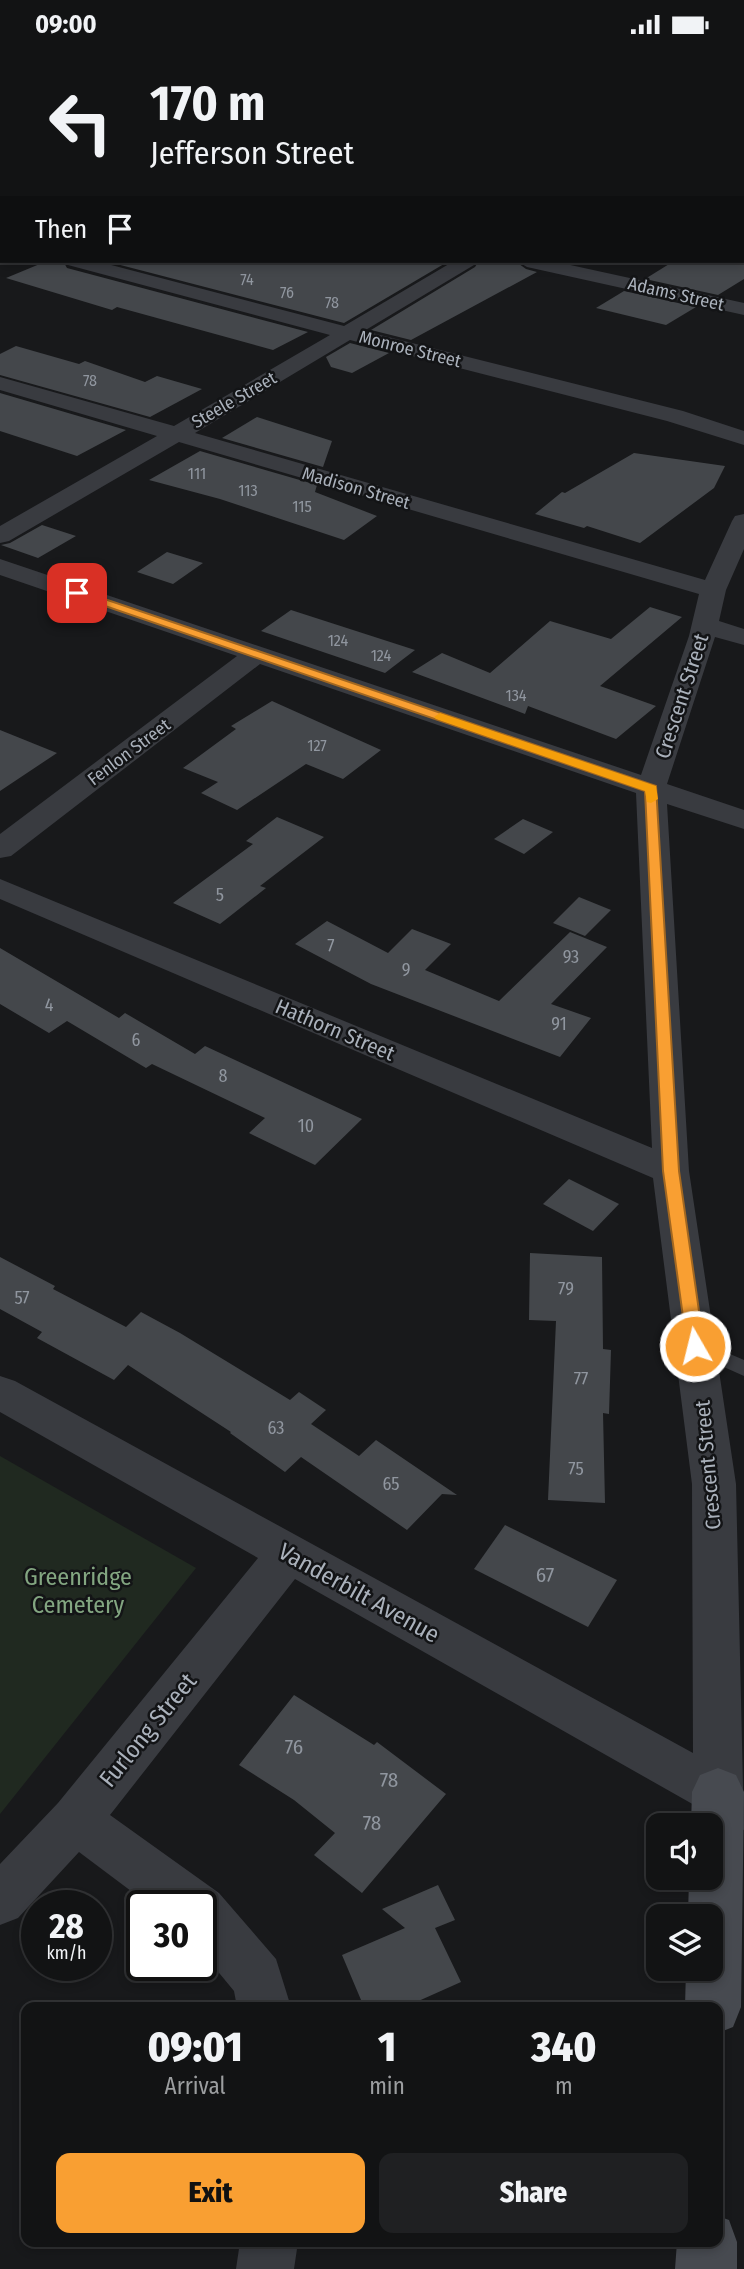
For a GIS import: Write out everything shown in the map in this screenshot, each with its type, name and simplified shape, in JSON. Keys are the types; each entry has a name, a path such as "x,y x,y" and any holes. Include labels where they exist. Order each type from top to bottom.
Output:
{"street":[{"name":"Monroe Street","path":"83,263 675,417 744,438"},
{"name":"Steele Street","path":"0,536 464,263"},
{"name":"Adams Street","path":"536,263 744,309"},
{"name":"Madison Street","path":"0,383 713,590"},
{"name":"Crescent Street","path":"713,2002 731,1800 714,1484 671,1171 652,789 705,625 713,590 744,521"},
{"path":"0,567 744,820"},
{"path":"705,625 744,637"},
{"name":"Fenlon Street","path":"0,849 257,654"},
{"name":"Hathorn Street","path":"0,888 671,1171"},
{"name":"Vanderbilt Avenue","path":"0,1392 731,1800"},
{"name":"Furlong Street","path":"0,1900 76,1820 288,1554"},
{"path":"76,1820 171,1890"},
{"path":"217,1931 257,1978 263,2002"},
{"path":"265,2269 268,2247"},
{"path":"706,2269 707,2247"}],"lane":[{"path":"695,1346 744,1368"}],"green space":[{"name":"Greenridge Cemetery","path":"0,1456 196,1568 0,1814"}],"building":[{"path":"42,263 64,263 67,268 308,332 273,350 117,307 112,310 6,278"},
{"path":"113,263 446,263 344,323"},
{"path":"478,263 518,263 537,272 411,340 371,330"},
{"path":"671,263 744,263 744,279 718,295 645,279"},
{"path":"624,291 696,307 666,325 596,308"},
{"path":"350,343 389,353 352,373 331,367 326,357"},
{"path":"16,346 79,364 85,361 145,382 157,376 202,389 150,417 0,375 0,354"},
{"path":"0,393 126,430 77,456 0,431"},
{"path":"257,417 332,441 323,467 222,438"},
{"path":"200,451 317,485 315,492 377,516 344,540 220,499 149,480"},
{"path":"634,453 725,466 714,488 640,543 587,526 584,528 535,514 562,492 565,493"},
{"path":"42,525 76,536 38,558 1,545 10,543"},
{"path":"167,552 203,563 173,584 137,572"},
{"path":"650,607 682,617 600,686 656,706 616,739 528,706 525,714 412,672 442,653 490,673 550,621 611,639"},
{"path":"291,610 415,650 385,673 261,631"},
{"path":"272,701 381,750 343,779 306,764 237,810 201,793 218,782 183,768 236,729 231,726"},
{"path":"0,730 57,753 0,791"},
{"path":"277,817 324,837 260,886 266,888 220,924 173,903 253,844 246,841"},
{"path":"523,819 553,832 524,854 494,839"},
{"path":"579,897 611,910 585,936 553,923"},
{"path":"327,921 388,953 412,929 451,944 425,970 499,1001 570,932 607,947 551,1004 591,1018 560,1057 371,984 295,944"},
{"path":"0,948 119,1018 125,1013 195,1054 205,1046 362,1119 315,1165 249,1133 265,1118 152,1064 146,1068 67,1021 49,1033 0,1004"},
{"path":"569,1179 619,1204 593,1231 543,1204"},
{"path":"530,1253 602,1257 603,1349 611,1350 609,1414 603,1413 605,1503 548,1500 556,1321 529,1320"},
{"path":"0,1257 55,1286 53,1289 126,1327 141,1312 290,1400 299,1392 326,1410 311,1424 359,1456 376,1440 457,1495 442,1494 407,1530 301,1457 285,1472 231,1432 128,1365 114,1380 37,1338 42,1332 0,1309"},
{"path":"505,1525 617,1580 588,1627 474,1569"},
{"path":"294,1695 374,1745 377,1742 446,1794 362,1893 314,1855 335,1833 294,1800 239,1765"},
{"path":"438,1885 455,1920 435,1928 461,1982 416,2002 362,2002 342,1955 405,1928 382,1909"}],"slow traffic":[{"path":"440,717 652,789 651,799"}],"route":[{"path":"77,593 652,789 671,1171 695,1346"}]}
